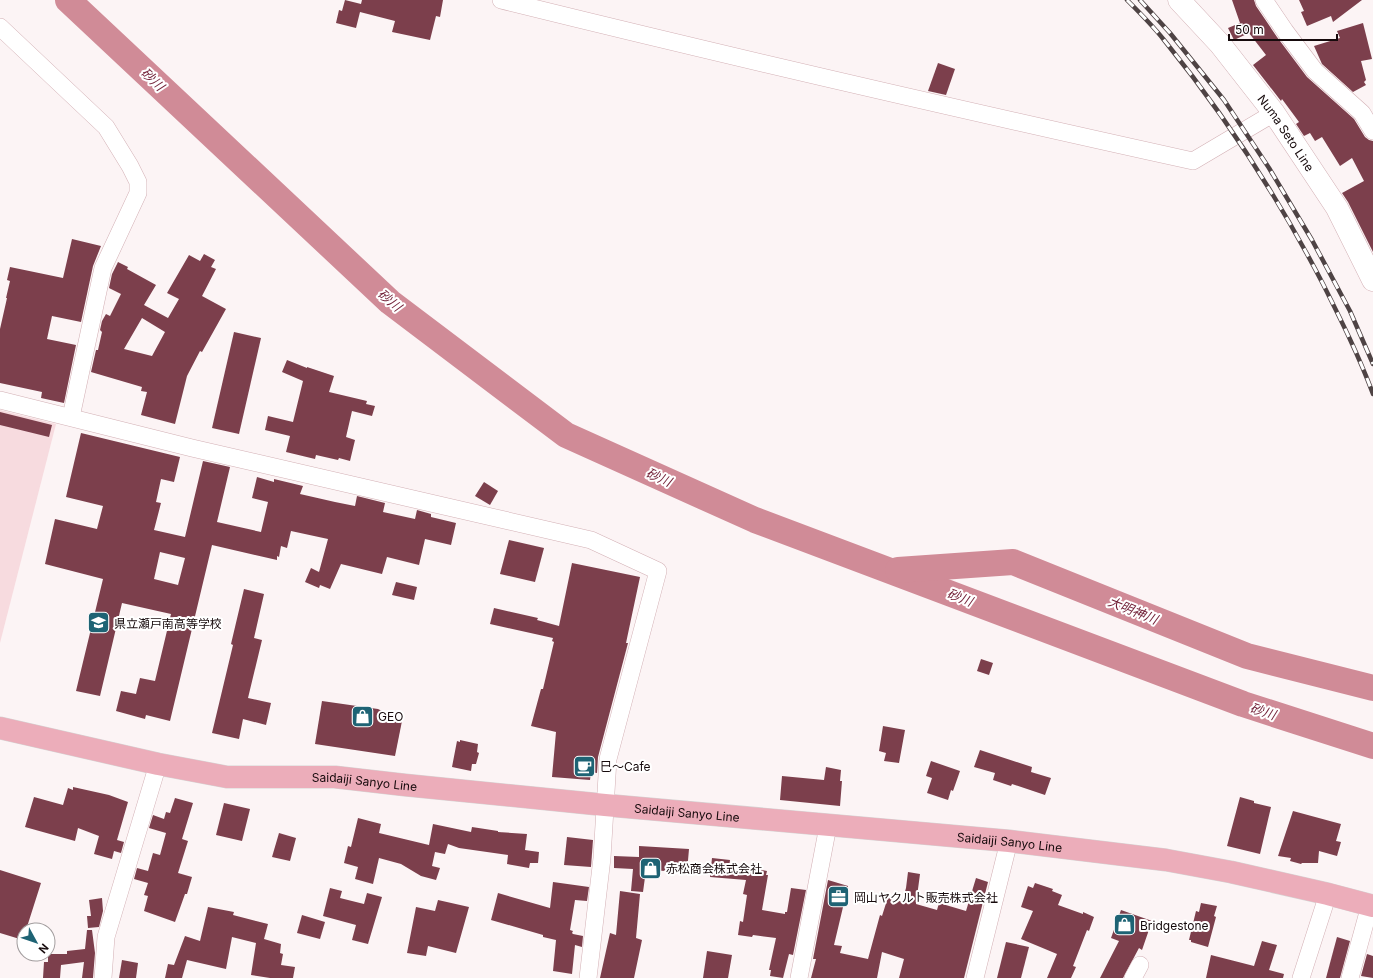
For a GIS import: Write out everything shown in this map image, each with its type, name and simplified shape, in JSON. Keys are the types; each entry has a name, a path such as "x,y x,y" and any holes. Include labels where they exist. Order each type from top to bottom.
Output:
{"main road":[{"name":"Numa Seto Line","path":"1179,0 1220,44 1274,113 1337,208 1373,280"},
{"name":"Saidaiji Sanyo Line","path":"0,728 158,764 227,777 335,777 404,786 1009,842 1166,860 1231,872 1328,894 1371,906"}],"street":[{"path":"501,0 926,102 1193,161 1274,113"},
{"path":"1264,0 1315,71 1362,113 1373,131"},
{"path":"0,27 106,127 138,182 138,193 103,268 71,417"},
{"path":"0,400 192,448 591,540 658,571 608,759 602,858 588,978"},
{"path":"103,978 106,937 158,764"},
{"path":"799,978 828,826"},
{"path":"975,978 1009,842"},
{"path":"1301,978 1328,894"},
{"path":"1350,978 1371,906"}],"shaded area":[{"path":"0,410 56,424 0,643"}],"building":[{"path":"345,0 361,4 362,0 443,0 440,17 436,16 430,40 392,32 395,21 360,12 356,28 336,23 339,10 342,11"},
{"path":"1232,0 1254,0 1256,6 1277,37 1307,77 1354,119 1365,137 1373,141 1373,252 1342,193 1364,181 1352,158 1340,166 1322,137 1315,141 1310,133 1304,136 1296,124 1299,122 1282,99 1281,101 1253,65 1266,55 1249,33 1234,40 1228,28 1240,23"},
{"path":"1299,0 1362,0 1333,22 1331,16 1307,26 1301,12 1304,11"},
{"path":"1363,23 1372,59 1361,61 1366,80 1364,82 1366,85 1353,92 1322,64 1314,46 1340,38 1337,31"},
{"path":"938,63 955,69 946,95 928,91"},
{"path":"72,239 101,246 93,266 81,322 52,316 47,339 76,345 64,403 41,398 42,392 0,383 0,329 10,281 7,280 10,267 63,278"},
{"path":"204,254 215,260 211,267 216,269 202,296 226,309 202,352 200,351 187,376 175,424 141,415 147,392 141,391 142,387 91,372 102,332 100,330 102,321 106,314 110,316 121,294 109,288 112,274 118,262 128,267 127,269 156,285 144,305 168,318 179,299 167,293 189,255 200,261","holes":["142,318 165,332 152,356 124,349"]},
{"path":"234,332 261,338 239,434 212,428"},
{"path":"287,360 334,376 329,392 367,401 366,404 375,406 372,416 352,411 346,437 355,440 350,461 316,455 315,459 286,452 290,436 265,430 268,416 293,422 303,381 282,372"},
{"path":"0,412 52,425 49,437 0,425"},
{"path":"81,433 180,457 174,482 161,479 156,502 161,503 154,530 185,537 203,461 230,467 217,522 261,532 268,502 252,498 257,477 274,482 274,479 303,486 300,494 355,506 357,496 385,503 383,512 415,519 417,510 431,514 431,517 456,523 451,545 425,539 419,565 387,557 382,574 341,564 330,589 320,585 319,588 305,582 311,568 319,572 328,539 291,531 287,548 281,546 277,560 212,545 170,721 146,715 145,719 116,711 121,691 136,694 140,678 155,681 171,614 122,603 100,696 76,691 103,579 45,564 55,519 97,529 103,506 66,497","holes":["160,552 185,558 178,585 154,579"]},
{"path":"484,482 498,491 490,505 475,496"},
{"path":"509,540 544,548 535,582 500,574"},
{"path":"572,563 640,577 626,643 628,643 598,757 597,773 591,772 590,780 552,777 556,732 531,726 541,689 543,689 554,642 552,641 553,638 490,624 494,608 538,618 537,620 559,626"},
{"path":"396,582 417,587 414,600 392,595"},
{"path":"244,589 264,594 254,638 262,640 248,698 271,703 266,725 243,719 239,739 212,733 233,645 231,644"},
{"path":"981,659 993,663 989,675 977,671"},
{"path":"322,701 378,709 402,721 395,756 315,744"},
{"path":"883,726 905,730 899,763 884,761 886,753 879,751"},
{"path":"460,740 478,744 477,752 479,753 476,764 472,764 471,771 452,767 457,741 460,742"},
{"path":"980,750 1032,767 1031,772 1051,778 1045,795 1012,784 1011,786 993,780 995,773 974,767"},
{"path":"931,761 960,771 948,800 927,793 932,778 926,776"},
{"path":"826,767 841,770 840,781 842,781 840,806 780,800 782,776 824,780"},
{"path":"73,787 109,795 128,802 117,840 124,842 121,853 114,851 112,859 94,854 99,836 78,828 75,841 25,827 34,797 63,805 68,788 73,790"},
{"path":"1240,797 1254,801 1254,803 1271,807 1260,854 1227,846"},
{"path":"175,798 193,803 182,839 188,841 178,873 192,877 187,894 185,894 175,922 144,911 148,896 144,895 148,883 134,879 137,868 148,871 153,853 160,855 166,833 149,828 153,815 164,819 166,812 170,813"},
{"path":"224,803 250,809 242,841 216,835"},
{"path":"1293,811 1341,824 1336,841 1341,842 1337,856 1319,851 1318,863 1301,864 1290,861 1291,858 1278,856"},
{"path":"358,818 381,824 379,833 429,845 433,824 471,832 472,827 498,832 527,834 525,850 539,852 538,863 530,863 529,868 507,864 508,855 459,848 448,844 445,854 435,852 432,866 440,868 436,880 421,876 401,864 379,858 373,884 355,879 358,867 344,863 348,846 351,847"},
{"path":"279,833 296,838 290,861 272,857"},
{"path":"567,837 593,840 591,867 564,865"},
{"path":"639,846 689,849 687,872 646,870 643,892 631,891 633,869 614,868 614,856 639,857"},
{"path":"712,858 730,860 729,868 752,872 753,868 767,871 766,875 768,875 762,910 785,914 785,912 787,912 791,888 806,890 793,955 789,954 783,978 770,976 771,970 769,970 776,938 738,935 740,921 743,922 747,895 743,894 746,880 710,877"},
{"path":"0,870 41,883 29,922 16,922 16,938 0,933"},
{"path":"908,872 920,874 916,904 937,910 939,903 966,911 976,878 988,882 964,978 899,978 904,959 882,952 877,978 811,978 816,959 813,959 828,880 848,886 834,945 842,946 840,953 868,959 880,915 882,916 888,897 902,902"},
{"path":"553,882 589,887 587,901 575,900 570,930 573,931 573,934 583,936 582,947 575,945 572,974 553,971 556,940 491,920 498,893 550,908"},
{"path":"1035,883 1053,889 1052,891 1062,895 1058,905 1083,914 1083,912 1094,917 1089,931 1087,930 1073,966 1076,967 1071,978 1047,978 1057,954 1021,939 1033,911 1021,907 1028,886 1033,888"},
{"path":"330,888 342,891 340,898 364,904 367,893 382,897 368,944 352,940 356,925 323,916"},
{"path":"620,891 640,894 636,938 642,940 634,978 600,978 610,933 616,935"},
{"path":"102,898 103,911 99,927 88,928 87,916 91,916 89,900"},
{"path":"438,900 469,907 456,953 428,946 426,956 407,953 416,907 435,911"},
{"path":"1201,903 1217,906 1214,916 1216,917 1208,947 1189,940 1196,911 1199,912"},
{"path":"208,907 234,912 233,915 268,924 264,939 281,944 280,953 283,954 281,965 295,967 293,978 270,978 251,975 256,943 232,937 226,969 187,960 182,978 165,978 168,964 174,965 185,936 200,941"},
{"path":"1121,910 1152,921 1142,950 1139,948 1123,978 1100,978 1119,941 1111,938"},
{"path":"302,915 325,922 320,939 297,933"},
{"path":"87,930 92,930 95,953 93,978 82,978 84,962 61,965 60,978 43,978 44,962 56,962 56,954 67,954 67,951 85,949"},
{"path":"1337,937 1350,941 1340,978 1326,978"},
{"path":"1262,941 1277,945 1269,970 1284,974 1283,978 1206,978 1211,955 1254,966"},
{"path":"1006,942 1029,947 1021,978 997,978"},
{"path":"707,951 732,955 728,978 703,978"},
{"path":"1367,954 1373,956 1373,978 1361,976"},
{"path":"122,960 138,963 136,978 119,978"}],"waterway":[{"name":"砂川","path":"68,0 390,302 566,435 755,520 1243,704 1373,746"},
{"name":"大明神川","path":"898,570 1013,562 1247,656 1373,688"}],"railway":[{"path":"1127,0 1142,15 1186,68 1250,158 1288,220 1323,284 1356,352 1373,394"},
{"path":"1140,0 1170,33 1224,100 1269,168 1312,240 1350,311 1373,364"}],"place":[{"name":"県立瀬戸南高等学校","path":"98,623"},
{"name":"GEO","path":"363,716"},
{"name":"巳～Cafe","path":"584,766"},
{"name":"赤松商会株式会社","path":"650,868"},
{"name":"岡山ヤクルト販売株式会社","path":"838,897"},
{"name":"Bridgestone","path":"1125,925"}]}
